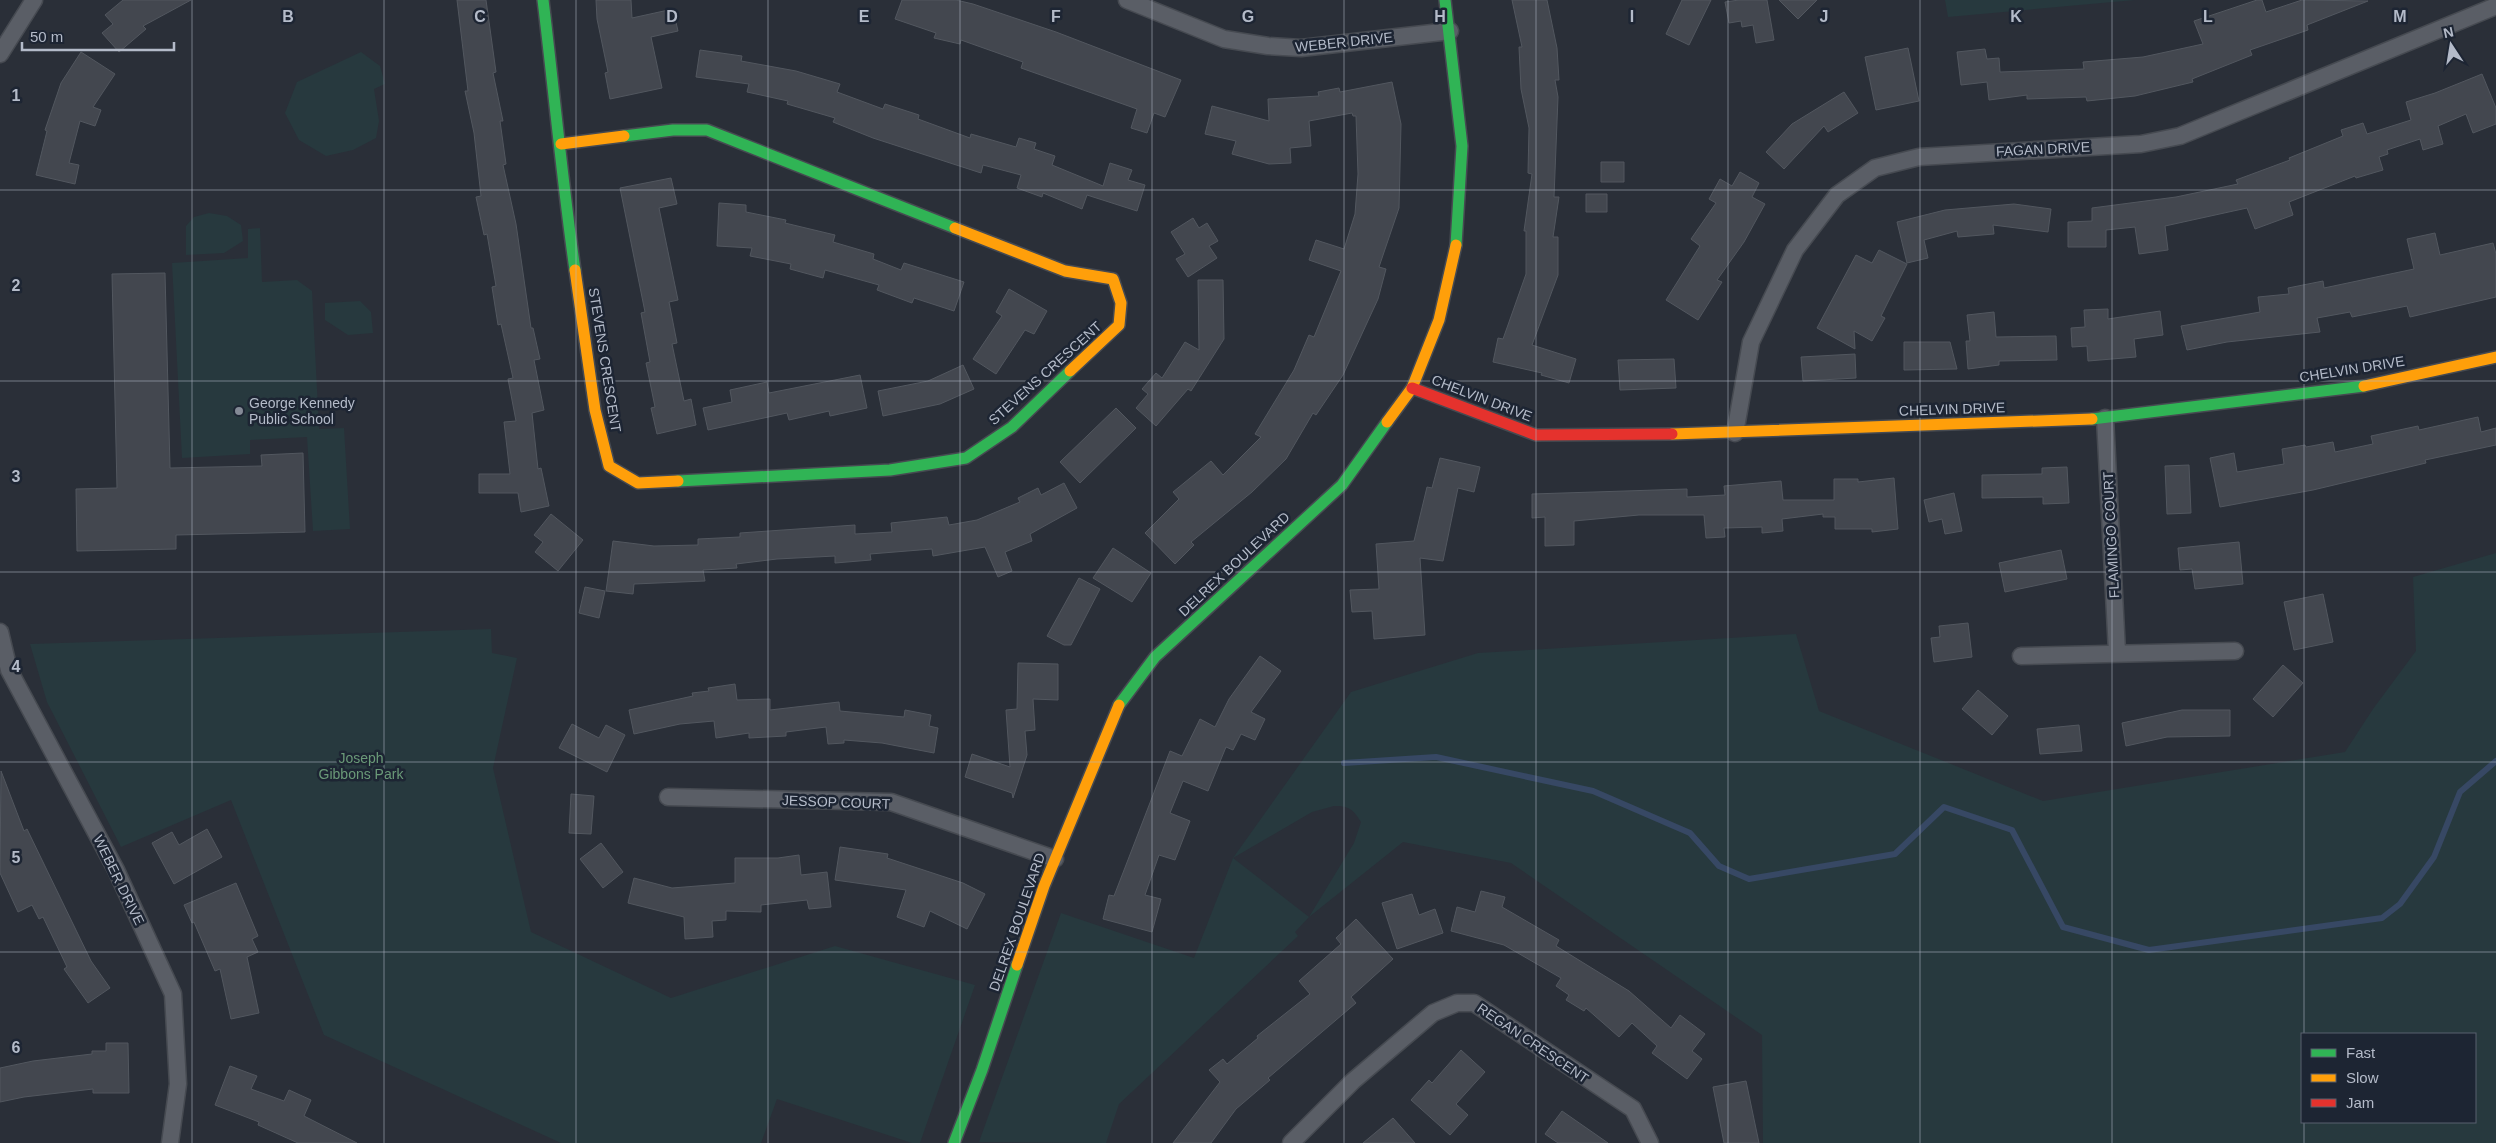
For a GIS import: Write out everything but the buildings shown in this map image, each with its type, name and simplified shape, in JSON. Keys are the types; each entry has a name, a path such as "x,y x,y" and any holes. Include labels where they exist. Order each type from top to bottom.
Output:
{"street":[{"path":"0,54 34,0"},
{"name":"STEVENS CRESCENT","path":"543,0 561,144 561,170 595,410 610,466 638,483 890,470 966,458 1012,427 1119,325 1121,303 1114,279 1065,271 707,130 673,130 561,144"},
{"name":"WEBER DRIVE","path":"1127,0 1224,39 1268,46 1301,48 1450,31"},
{"name":"DELREX BOULEVARD","path":"954,1143 982,1070 1055,859 1117,708 1155,657 1342,485 1412,388 1439,320 1456,249 1462,146 1445,0"},
{"name":"FAGAN DRIVE","path":"1735,433 1751,342 1795,250 1837,195 1875,168 1919,156 2141,144 2180,136 2496,6"},
{"name":"CHELVIN DRIVE","path":"1412,388 1536,435 1735,433 2105,418 2369,384 2496,356"},
{"name":"FLAMINGO COURT","path":"2105,418 2117,652"},
{"name":"WEBER DRIVE","path":"0,632 9,670 116,870 173,994 178,1084 170,1143"},
{"path":"2022,656 2235,650"},
{"name":"JESSOP COURT","path":"668,797 891,802 1055,859"},
{"name":"REGAN CRESCENT","path":"1291,1143 1353,1082 1433,1013 1457,1003 1474,1003 1633,1109 1650,1143"}],"green space":[{"path":"1945,0 2135,0 1948,17"},
{"path":"361,52 380,66 385,84 374,89 379,121 376,138 353,150 326,156 299,140 285,113 297,82"},
{"path":"209,213 227,216 241,225 243,241 224,253 186,255 186,226 194,217"},
{"path":"260,228 262,282 297,280 312,291 319,429 344,428 350,529 313,531 307,437 250,440 250,454 182,458 172,263 248,258 248,229"},
{"path":"360,301 371,312 373,333 348,335 325,320 325,303"},
{"path":"2496,553 2496,1143 1763,1143 1762,1035 1511,863 1403,842 1309,917 1354,843 1361,822 1353,811 1334,806 1312,812 1233,858 1351,692 1478,653 1796,634 1819,711 2043,801 2345,752 2373,709 2416,651 2413,577"},
{"name":"Joseph Gibbons Park","path":"491,629 492,653 517,658 493,768 531,932 671,998 835,946 975,985 920,1143 912,1143 777,1099 761,1143 561,1143 324,1035 231,800 121,847 47,702 30,644"},
{"path":"1233,858 1309,917 1295,932 1298,936 1119,1104 1106,1143 979,1142 1061,913 1194,958"}],"waterway":[{"path":"1344,763 1436,757 1593,791 1690,833 1719,866 1749,879 1895,854 1944,807 2012,830 2063,927 2149,950 2382,918 2400,904 2434,857 2460,792 2496,761"}],"traffic: fast":[{"path":"543,0 575,270"},
{"path":"1445,0 1462,146 1456,245"},
{"path":"624,136 673,130 707,130 955,228"},
{"path":"678,481 890,470 966,458 1012,427 1070,371"},
{"path":"2092,419 2364,386"},
{"path":"1119,705 1155,657 1342,485 1387,422"},
{"path":"954,1143 982,1070 1017,965"}],"traffic: slow":[{"path":"561,144 624,136"},
{"path":"955,228 1065,271 1113,279 1121,303 1119,325 1070,371"},
{"path":"1387,422 1412,388 1439,320 1456,245"},
{"path":"575,270 595,410 609,466 638,483 678,481"},
{"path":"2364,386 2496,357"},
{"path":"1672,434 2092,419"},
{"path":"1017,965 1044,886 1119,705"}],"traffic: jam":[{"path":"1412,388 1536,435 1672,434"}],"place":[{"name":"George Kennedy Public School","path":"239,411"}]}
